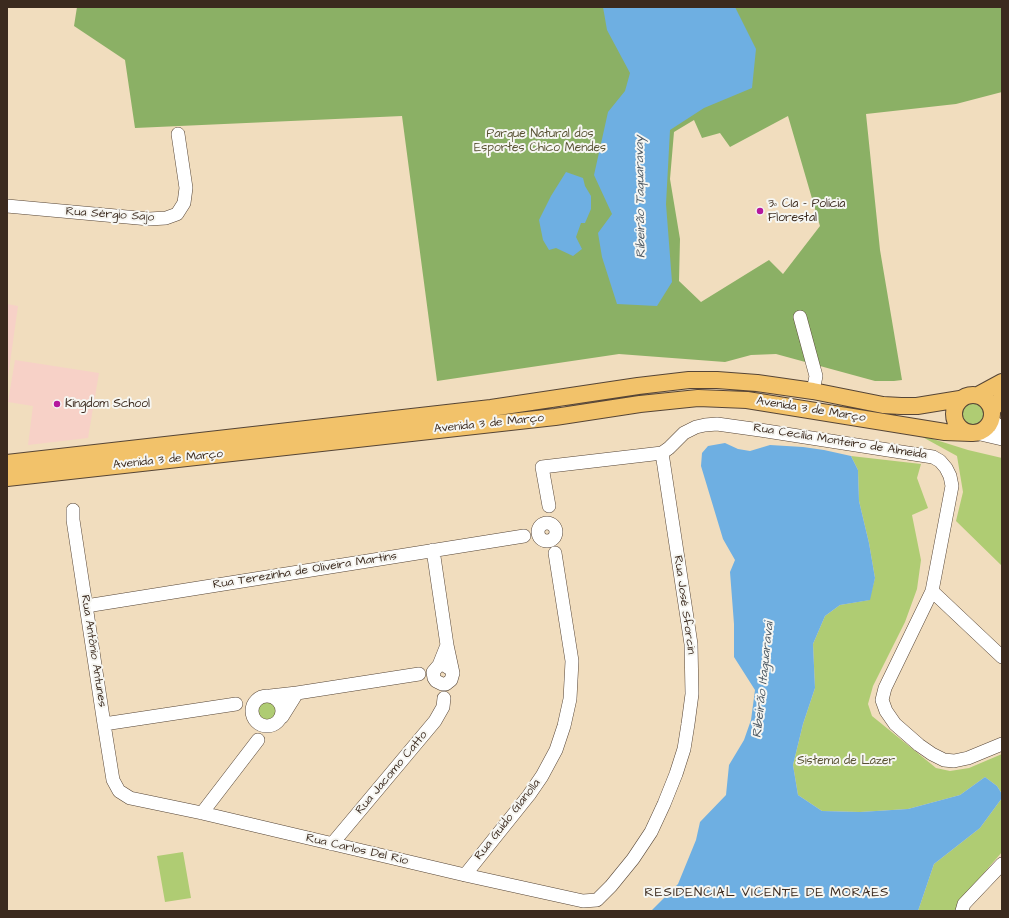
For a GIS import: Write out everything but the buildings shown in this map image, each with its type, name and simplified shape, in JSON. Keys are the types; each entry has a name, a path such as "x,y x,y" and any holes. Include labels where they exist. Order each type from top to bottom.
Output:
{"main road":[{"name":"Avenida 3 de Março","path":"7,463 492,408 638,386 689,380 717,380 758,383 813,391 883,405 917,406 960,399"},
{"path":"1002,382 978,395 969,395 960,399 954,408 954,418 961,429 973,433 986,428 995,419 1002,398"},
{"path":"978,395 987,401 995,419"},
{"name":"Avenida 3 de Março","path":"7,478 555,417 640,404 698,398 747,400 945,432 973,433"}],"street":[{"name":"Rua Sérgio Sajo","path":"7,206 149,219 166,218 177,214 184,203 186,188 178,134"},
{"path":"800,317 816,376 813,391"},
{"name":"Rua Cecília Monteiro de Almeida","path":"662,453 689,430 700,426 717,424 933,457 940,461 950,476 952,486 932,591 885,688 882,700 886,711 895,724 932,754 944,760 954,761 968,758 1002,744"},
{"path":"973,433 1002,438"},
{"path":"546,532 549,506 542,467 662,453"},
{"name":"Rua José Sforcin","path":"597,900 611,886 633,859 651,832 676,774 684,749 688,724 692,694 691,644 662,453"},
{"name":"Rua Antônio Antunes","path":"73,510 73,520 113,780 119,791"},
{"name":"Rua Terezinha de Oliveira Martins","path":"86,606 546,532"},
{"name":"Rua Guido Glanolla","path":"465,875 529,795 542,776 556,750 564,726 570,699 572,661 555,552 546,532"},
{"path":"434,550 447,645 451,675 446,684 439,683 436,673 447,645"},
{"path":"932,591 1002,657"},
{"path":"104,724 236,704 265,696 297,693 419,674 436,673 444,665 451,675"},
{"path":"436,673 444,698"},
{"name":"Rua Jacomo Catto","path":"332,844 435,722 443,707 444,698 451,675"},
{"path":"202,813 258,740 278,721 297,693"},
{"path":"258,740 252,710 255,702 265,696 277,699 282,707 278,721"},
{"path":"236,704 265,726 278,721"},
{"name":"Rua Carlos Del Rio","path":"119,791 130,798 202,813 465,875 583,901 597,900"},
{"path":"962,911 964,904 1002,864"}],"shaded area":[{"path":"7,304 18,306 7,384"},
{"name":"Kingdom School","path":"15,360 99,373 88,438 28,445 33,406 8,402"}],"green space":[{"name":"Parque Natural dos Esportes Chico Mendes","path":"77,7 1002,7 1002,92 956,104 866,114 880,250 902,380 875,381 776,354 751,355 725,362 619,354 437,381 402,116 135,128 125,60 74,26","holes":["788,116 820,226 783,274 769,260 701,302 679,281 680,239 670,179 674,132 694,120 702,138 720,133 730,147"]},
{"path":"972,401 981,405 985,414 981,423 972,427 963,423 959,414 963,405"},
{"path":"917,434 968,450 1002,458 1002,566 956,521 963,492 957,456"},
{"name":"Sistema de Lazer","path":"851,456 921,464 917,478 928,508 912,515 921,560 917,589 905,622 873,686 868,704 872,716 936,768 950,771 969,768 1002,754 1002,794 997,786 985,777 960,795 908,809 860,812 822,811 798,795 793,765 803,724 815,688 813,644 825,616 840,605 869,600 875,578 869,543 859,501 858,470"},
{"path":"267,699 276,702 279,711 276,720 267,723 258,720 255,711 258,702"},
{"path":"1002,798 1002,852 958,903 956,911 918,911 934,864 980,828"},
{"path":"183,852 191,898 165,902 157,856"}],"water":[{"name":"Ribeirão Taquaravay","path":"603,7 735,7 756,49 752,88 704,108 670,130 666,204 672,282 657,306 617,304 602,257 598,233 612,214 594,175 608,112 625,91 630,73 607,30"},
{"path":"566,172 583,178 585,186 591,196 591,209 585,223 581,223 576,237 582,249 573,256 556,248 549,250 543,240 539,220 551,196"},
{"name":"Ribeirão Itaguaravai","path":"725,443 738,449 750,451 770,445 824,450 851,456 858,470 859,501 869,543 875,578 870,600 840,605 825,616 813,644 815,688 803,724 793,765 798,795 822,811 860,812 908,809 960,795 985,777 997,786 1002,794 1002,798 980,828 934,864 918,911 651,911 678,884 696,840 700,822 726,795 729,765 744,740 751,720 755,690 734,657 734,624 730,572 735,560 723,539 701,466 702,453 708,446"}],"place":[{"name":"3ª CIa - Polícia Florestal","path":"760,211"},
{"name":"Kingdom School","path":"57,404"}],"district":[{"name":"RESIDENCIAL VICENTE DE MORAES","path":"767,893"}]}
